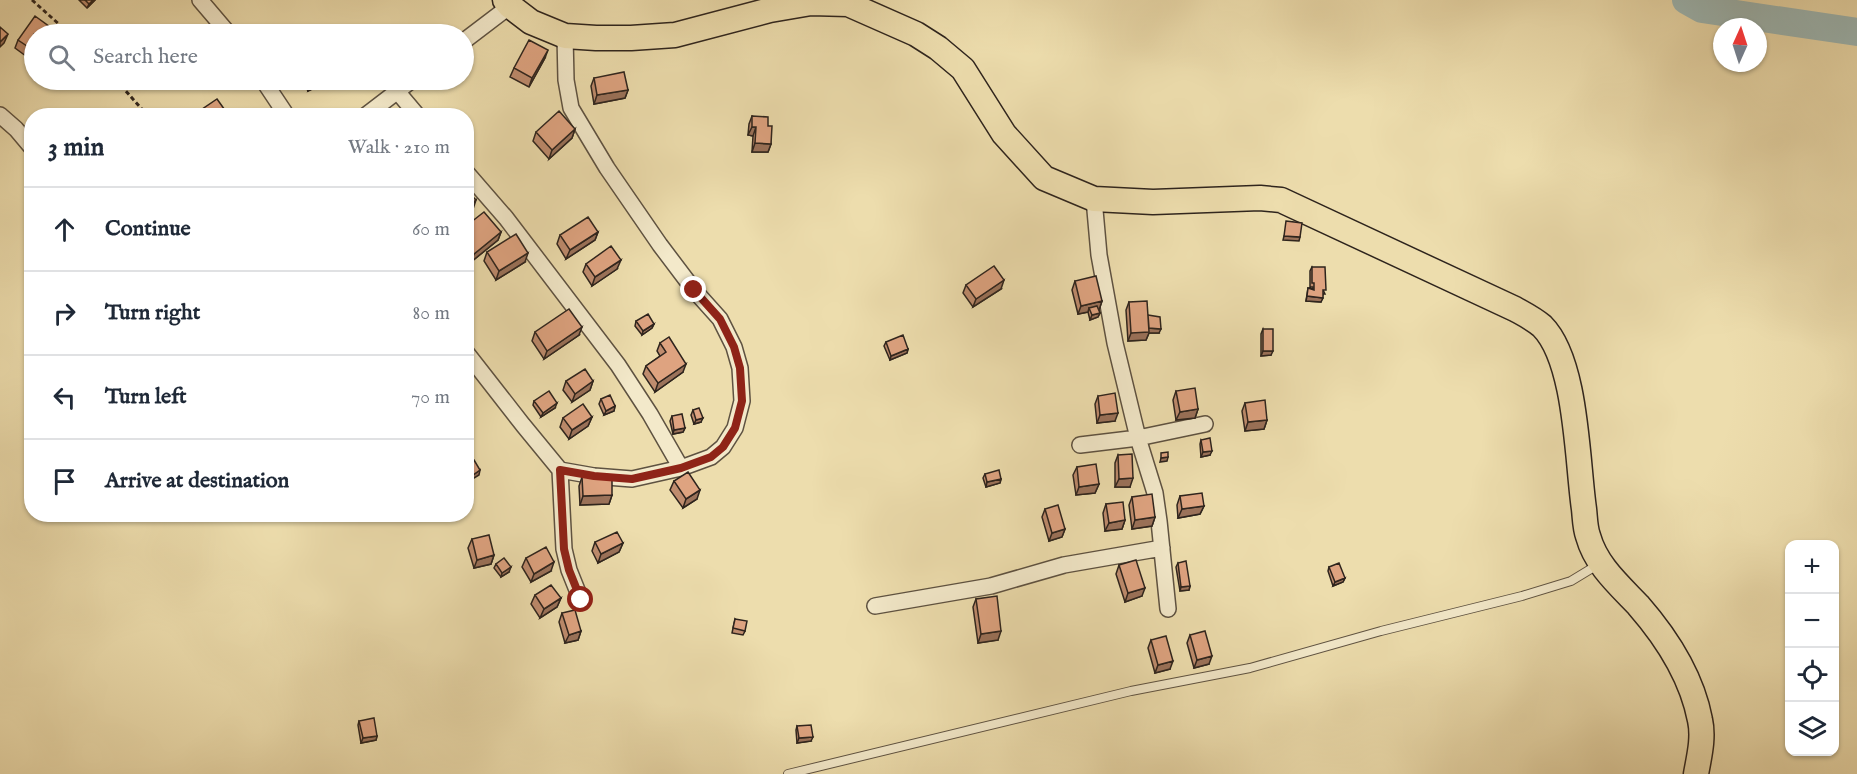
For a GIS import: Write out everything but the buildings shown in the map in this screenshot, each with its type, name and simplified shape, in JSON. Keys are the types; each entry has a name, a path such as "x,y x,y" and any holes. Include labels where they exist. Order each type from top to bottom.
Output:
{"highway":[{"path":"508,3 531,22 565,36 631,38 675,35 770,10 811,3 848,4 916,34 938,48 963,69 1004,134 1044,178 1094,199 1153,202 1260,198 1281,200 1515,309 1541,326 1562,359 1575,420 1588,536 1600,563 1653,624 1681,667 1701,722 1701,750 1696,774"}],"street":[{"path":"200,0 221,24"},
{"path":"474,32 508,3"},
{"path":"560,470 632,479 681,468 711,457 723,447 735,428 742,401 740,368 734,347 720,319 694,290 660,244 607,168 571,108 566,80 565,36"},
{"path":"270,90 282,108"},
{"path":"374,108 396,90 411,108"},
{"path":"0,115 24,138"},
{"path":"474,181 506,218 618,364 681,468"},
{"path":"1094,199 1099,255 1108,310 1124,386 1155,493 1168,609"},
{"path":"474,362 560,470 564,549 569,570 581,600"},
{"path":"1080,445 1138,438 1205,424"},
{"path":"875,606 991,586 1064,565 1162,548"}],"lane":[{"path":"788,774 1131,690 1250,668 1381,630 1522,596 1571,581 1600,563"}],"path":[{"path":"32,0 59,24"},
{"path":"125,90 140,108"}],"waterway":[{"path":"1686,0 1702,9 1857,32"}],"route":[{"path":"581,600 569,570 564,549 560,470 632,479 681,468 711,457 723,447 735,428 742,401 740,368 734,347 720,319 694,290"}]}
